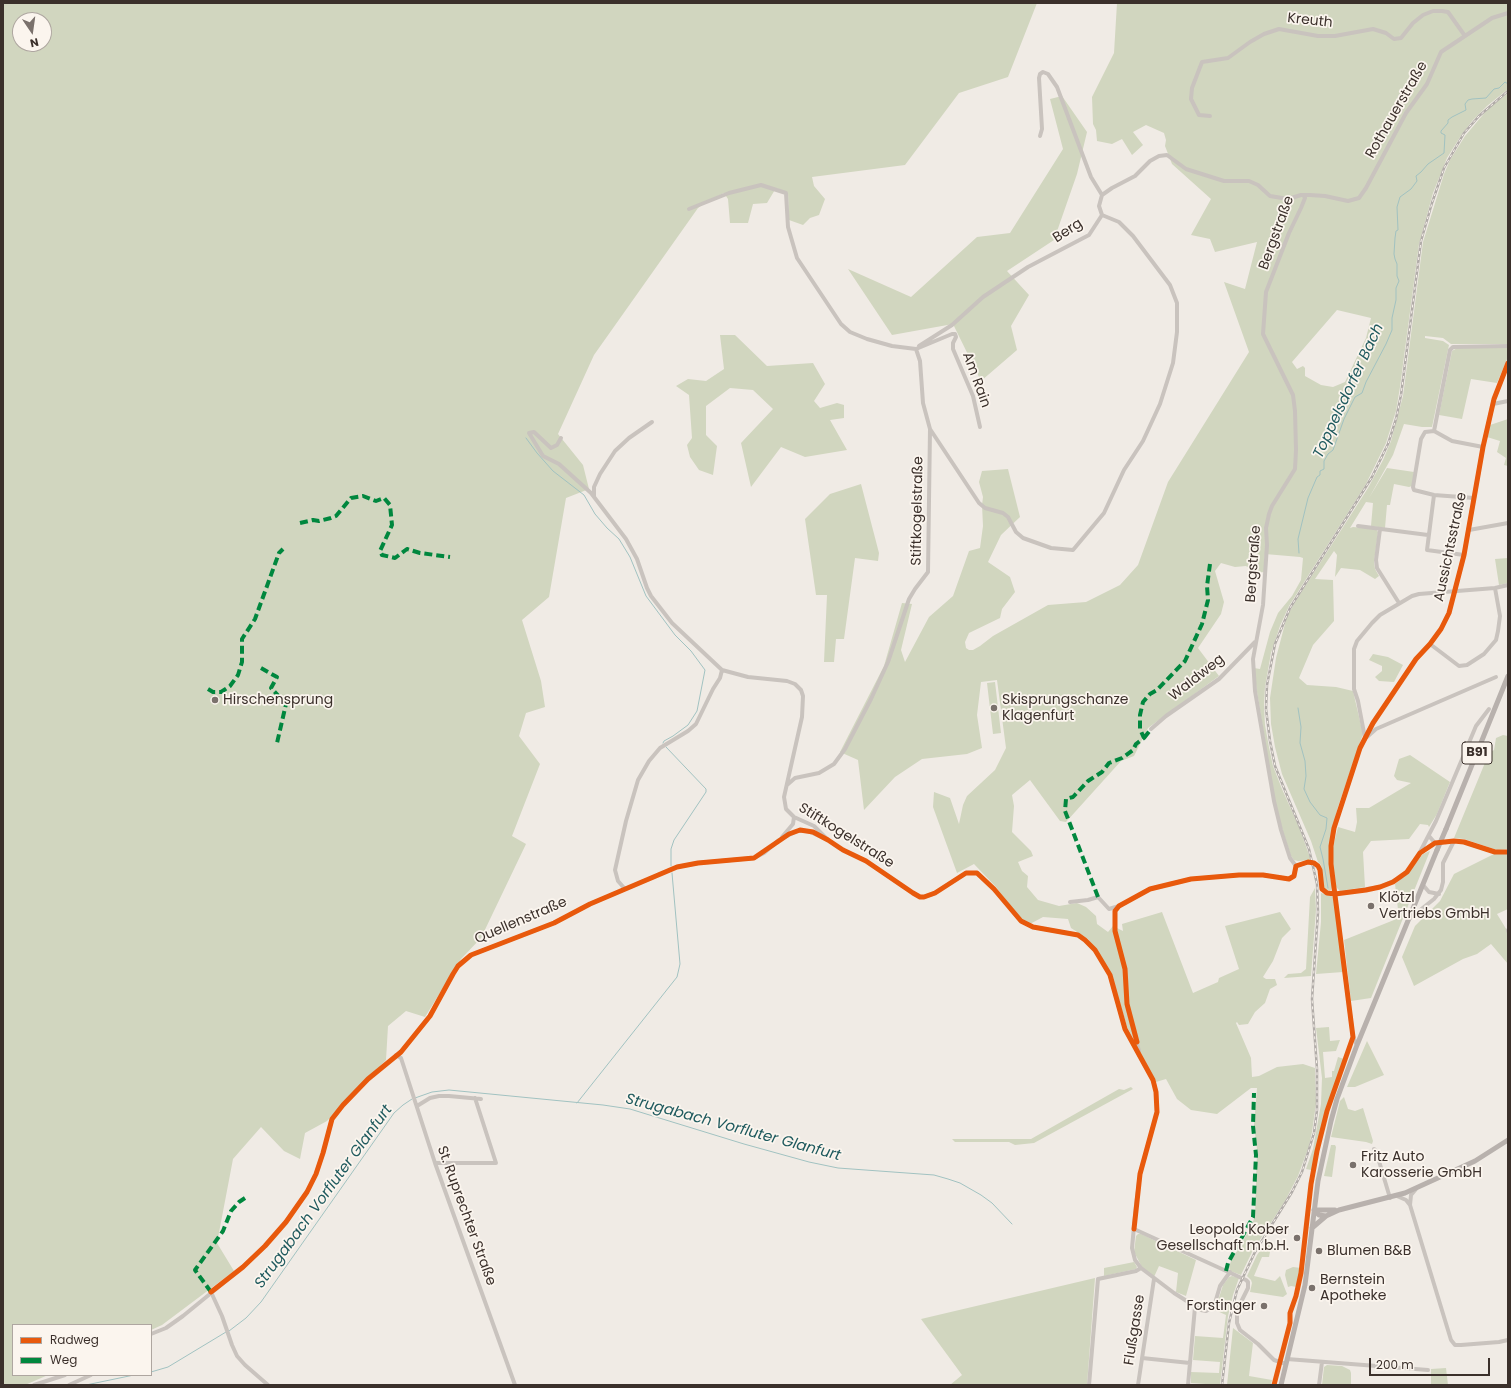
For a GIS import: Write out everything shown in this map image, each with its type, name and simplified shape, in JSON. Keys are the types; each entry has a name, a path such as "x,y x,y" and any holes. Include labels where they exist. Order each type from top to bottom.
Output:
{"main road":[{"name":"B91","path":"1281,1385 1305,1285 1318,1181 1331,1121 1339,1093 1357,1045 1508,676"},
{"path":"1312,1228 1326,1216 1339,1210 1390,1198 1416,1189 1475,1161 1508,1140"},
{"path":"1314,1210 1339,1210"},
{"path":"1314,1210 1320,1215 1326,1216"}],"street":[{"name":"Kreuth","path":"1210,116 1199,115 1191,99 1192,88 1202,62 1228,58 1264,34 1279,29 1318,36 1334,36 1373,29 1386,33 1394,38 1401,38 1423,15 1433,11 1442,11 1448,12 1466,36"},
{"name":"Rothauerstraße","path":"1304,196 1325,196 1348,201 1358,198 1366,188 1406,114 1427,84 1441,52 1492,18 1508,13"},
{"path":"1040,136 1042,129 1039,78 1042,72 1048,74 1057,87 1091,177 1102,195 1099,206 1102,215"},
{"name":"Bergstraße","path":"1102,195 1135,176 1150,161 1159,156 1168,155 1186,169 1224,181 1249,181 1258,185 1270,196 1288,199 1304,196 1305,198 1289,233 1266,292 1263,334 1293,395 1296,450 1294,469 1268,514 1266,528 1267,545 1263,605 1253,659 1255,691 1274,801 1290,858 1296,866"},
{"path":"689,209 729,194 761,185 786,193 788,227 797,258 844,329 867,339 892,346 916,349"},
{"name":"Berg","path":"916,349 952,325 983,296 1028,267 1089,235 1102,215"},
{"name":"Stiftkogelstraße","path":"916,349 920,361 922,404 930,429 979,503 985,508 1003,513 1008,517 1016,532 1023,538 1051,548 1073,550 1104,513 1124,470 1143,442 1160,404 1173,363 1177,332 1177,304 1170,285 1125,228 1119,222 1102,215"},
{"name":"Am Rain","path":"916,349 955,334 956,337 953,343 954,349 973,396 980,427"},
{"path":"1434,431 1450,350 1453,347 1508,346"},
{"name":"Aussichtsstraße","path":"1357,1045 1353,1037 1331,864 1334,828 1360,748 1372,723 1416,659 1430,644 1446,620 1456,591 1464,555 1483,447 1493,404 1508,363"},
{"path":"1493,404 1508,400"},
{"path":"594,498 594,487 600,474 615,451 629,438 652,422"},
{"name":"Stiftkogelstraße","path":"930,429 928,572 915,588 909,599 888,662 845,749 834,764 829,768 819,773 795,778 784,790 784,802 788,812 794,817 814,826 828,840 843,850 866,861 913,894 924,897 935,893 961,875 970,872 977,873 994,889 1015,916 1027,925 1072,933 1085,940 1095,950 1110,975 1125,1029 1153,1080 1156,1092 1157,1112 1140,1174 1132,1248 1135,1260 1141,1268"},
{"path":"1474,498 1434,495 1414,490 1413,487 1423,434 1428,431 1434,431 1452,441 1483,447"},
{"path":"561,438 557,445 551,448 534,432 528,434 543,456 559,464 594,498 632,549 647,588 661,610 679,630 722,670 731,674 748,677 787,681 795,684 801,690 803,696 802,716 786,787"},
{"path":"1434,495 1427,550 1464,555"},
{"path":"1469,530 1508,523"},
{"path":"1358,526 1428,534"},
{"path":"1380,529 1376,560 1377,568 1399,603"},
{"path":"1365,739 1354,689 1354,649 1357,641 1372,623 1380,615 1412,596 1420,594 1495,588 1508,585"},
{"path":"1430,644 1459,666 1467,665 1484,654 1496,640 1498,631 1500,616 1495,588"},
{"name":"Waldweg","path":"1151,729 1166,716 1219,679 1255,642"},
{"path":"625,889 616,878 615,870 626,821 638,780 660,748 696,724 720,678 722,670"},
{"path":"720,678 731,674"},
{"path":"1365,739 1383,726 1496,677"},
{"path":"1109,909 1119,906 1150,888 1191,879 1239,874 1263,875 1289,879 1294,876 1296,866 1308,862 1314,863 1318,866 1320,870 1322,890 1327,893 1335,894 1366,890 1393,882 1407,872 1420,853 1429,836 1476,726 1489,709"},
{"name":"Quellenstraße","path":"152,1334 166,1328 243,1267 286,1222 307,1192 316,1174 332,1119 368,1079 400,1052 430,1016 458,966 471,955 554,923 590,904 677,867 698,863 754,858 764,853 779,840 793,824 794,817"},
{"name":"Quellenstraße","path":"779,840 793,832 803,830 813,832 828,840"},
{"path":"1420,853 1435,843 1429,836"},
{"path":"1409,919 1439,894 1442,886 1443,863 1454,840 1495,852 1508,852"},
{"path":"1423,885 1429,892 1439,894"},
{"path":"1070,902 1088,900 1098,896 1114,915"},
{"path":"1119,906 1114,915 1115,931 1125,969 1127,1004 1141,1057"},
{"name":"St. Ruprechter Straße","path":"396,1055 401,1058 435,1163 515,1385"},
{"path":"416,1104 439,1096 481,1099"},
{"path":"435,1163 496,1163 475,1098"},
{"path":"1374,1149 1376,1151 1390,1198"},
{"path":"1409,1202 1411,1195 1416,1189"},
{"path":"1405,1193 1408,1195 1451,1340 1455,1345 1508,1340"},
{"path":"1397,1196 1409,1202"},
{"path":"1134,1229 1246,1280 1249,1284 1240,1302 1237,1314 1238,1326 1274,1360 1428,1370"},
{"path":"1089,1385 1098,1279 1136,1271 1141,1268 1154,1279 1196,1307 1206,1311 1215,1303 1222,1283 1230,1272"},
{"name":"Flußgasse","path":"1138,1385 1154,1279"},
{"path":"211,1292 234,1351 241,1361 268,1385"},
{"path":"1188,1385 1196,1307"},
{"path":"1142,1358 1190,1363"},
{"path":"1320,1385 1322,1362"},
{"path":"34,1385 62,1376"},
{"path":"69,1385 89,1376"}],"green space":[{"path":"3,3 1037,3 1008,77 959,93 905,165 812,177 814,186 825,199 819,215 810,218 803,225 789,220 788,193 776,188 767,203 753,204 748,223 730,223 728,199 724,193 698,208 594,355 558,434 583,465 589,489 566,498 549,597 522,620 541,681 545,707 526,713 519,736 540,764 512,836 526,844 481,938 461,959 425,1017 406,1011 388,1026 386,1060 327,1121 305,1133 300,1159 284,1151 261,1127 233,1159 217,1243 234,1271 162,1325 152,1330 152,1324 12,1324 12,1376 46,1376 25,1385 3,1385"},
{"path":"1117,3 1508,3 1508,89 1487,106 1462,134 1447,158 1433,193 1419,244 1400,387 1396,411 1386,443 1366,484 1289,606 1280,626 1271,653 1265,687 1264,706 1265,725 1269,747 1273,766 1299,827 1311,860 1294,860 1291,856 1283,832 1275,802 1254,668 1260,669 1270,632 1278,613 1292,596 1301,580 1303,558 1300,557 1265,554 1264,572 1256,573 1246,566 1235,567 1221,563 1215,571 1224,602 1221,614 1198,648 1219,676 1148,728 1134,756 1121,761 1066,822 1060,821 1030,780 1012,795 1014,806 1012,832 1031,851 1033,856 1018,862 1022,871 1028,876 1027,887 1038,900 1059,906 1077,903 1086,907 1096,916 1097,924 1108,932 1113,926 1123,931 1122,924 1162,912 1193,993 1218,982 1219,978 1239,969 1225,926 1280,912 1291,929 1282,938 1273,961 1263,977 1266,979 1275,979 1277,985 1270,989 1265,1003 1255,1012 1248,1024 1239,1025 1237,1022 1236,1023 1251,1058 1252,1077 1259,1076 1277,1067 1303,1064 1315,1068 1316,1104 1312,1132 1309,1146 1298,1176 1285,1201 1252,1252 1241,1275 1230,1271 1229,1267 1251,1227 1255,1216 1257,1149 1254,1125 1257,1088 1251,1088 1217,1114 1191,1110 1177,1099 1166,1079 1156,1082 1127,1027 1112,976 1088,939 1071,928 1068,919 1043,917 1030,924 1018,916 996,887 974,864 957,873 933,807 934,792 950,798 959,824 963,805 967,796 995,770 1006,748 997,680 981,682 977,715 982,748 967,754 922,759 895,777 864,810 858,760 840,752 884,666 902,603 912,604 901,650 905,662 929,617 953,596 969,551 980,548 983,526 983,497 979,482 982,471 1008,469 1020,517 1001,535 988,562 1010,577 1015,592 1002,609 1000,618 969,633 965,642 966,648 969,650 973,650 993,636 1048,605 1086,602 1120,585 1138,565 1168,482 1249,352 1224,282 1245,289 1257,242 1215,252 1210,239 1191,235 1211,199 1172,164 1165,146 1166,140 1164,133 1146,125 1133,132 1143,145 1132,155 1122,139 1112,144 1097,141 1096,130 1093,124 1092,97 1114,53","holes":["1337,310 1371,318 1366,338 1345,382 1333,387 1321,385 1305,376 1305,368 1303,366 1297,369 1292,362"]},
{"path":"1508,93 1508,344 1451,344 1443,338 1425,336 1425,338 1443,341 1449,345 1432,427 1404,424 1393,455 1369,498 1387,468 1414,472 1412,486 1409,487 1394,484 1390,505 1387,505 1385,528 1371,526 1373,503 1366,502 1350,528 1376,529 1378,532 1374,562 1375,569 1379,576 1375,579 1360,570 1341,568 1335,577 1337,555 1334,551 1315,579 1333,580 1334,621 1313,645 1299,678 1307,685 1336,687 1353,691 1363,734 1338,807 1333,827 1329,866 1332,887 1331,890 1326,891 1323,888 1321,865 1318,862 1311,841 1282,774 1275,747 1271,724 1270,698 1276,658 1287,616 1368,488 1391,441 1403,396 1423,242 1444,174 1450,160 1465,136 1487,110"},
{"path":"1062,96 1087,132 1077,174 1054,240 1007,271 1029,295 1011,326 1017,350 981,381 953,324 892,335 848,269 911,297 977,237 1010,233 1063,149 1050,99"},
{"path":"720,335 735,335 767,366 813,363 825,384 814,401 820,408 837,403 844,405 844,418 830,420 847,450 805,457 781,447 751,487 741,443 773,409 753,390 730,388 706,406 706,435 717,446 713,475 699,470 690,457 687,445 692,438 689,395 676,386 688,379 706,381 724,369"},
{"path":"1457,348 1508,349 1508,357 1497,383 1471,379 1462,419 1439,415 1452,351"},
{"path":"1508,419 1508,466 1504,465 1506,458 1497,452 1500,441 1487,437 1490,425"},
{"path":"861,484 879,553 878,561 855,558 844,639 836,639 834,662 824,662 827,595 816,595 805,519 830,494"},
{"path":"1508,558 1508,583 1499,585 1495,559"},
{"path":"1373,654 1388,657 1403,665 1394,682 1379,681 1375,677 1382,671 1382,666 1369,660"},
{"name":"Skisprungschanze Klagenfurt","path":"995,682 1001,733 993,734 987,683"},
{"path":"1503,735 1508,736 1508,849 1497,850 1464,839 1454,838 1489,753 1494,750 1496,738"},
{"path":"1410,755 1450,782 1437,814 1429,827 1428,825 1420,824 1409,839 1371,841 1363,852 1365,887 1340,891 1336,887 1333,865 1333,847 1338,827 1355,832 1357,822 1356,808 1369,808 1411,783 1397,780 1394,776 1399,759"},
{"path":"1430,851 1371,998 1351,1001 1344,940 1399,918 1395,884 1405,876 1423,854"},
{"path":"1508,853 1508,909 1497,914 1508,932 1508,964 1491,944 1477,954 1463,959 1414,986 1402,957 1415,926 1440,901 1454,874 1494,854"},
{"path":"1315,888 1316,910 1311,976 1284,978 1288,974 1301,973 1306,969 1310,897"},
{"path":"1321,893 1334,898 1343,972 1316,974 1321,922"},
{"path":"1329,1027 1330,1041 1340,1040 1336,1051 1323,1052 1325,1078 1332,1077 1332,1071 1334,1071 1338,1057 1344,1059 1327,1106 1313,1169 1311,1170 1306,1169 1313,1149 1321,1104 1322,1078 1316,1028"},
{"path":"1367,1041 1384,1075 1355,1087 1347,1087"},
{"path":"1131,1087 1133,1089 1034,1143 1015,1145 1009,1142 955,1142 952,1139 1031,1139 1119,1089 1124,1090"},
{"path":"1344,1097 1348,1109 1355,1111 1363,1108 1373,1141 1372,1144 1331,1137 1340,1101"},
{"path":"1331,1145 1335,1145 1336,1147 1332,1177 1324,1176"},
{"path":"1141,1234 1196,1260 1186,1296 1176,1292 1178,1273 1159,1266 1154,1277 1142,1267 1134,1252 1136,1236"},
{"path":"1267,1241 1272,1241 1269,1257 1262,1257 1254,1276 1275,1281 1280,1276 1287,1294 1283,1297 1250,1292 1252,1283 1247,1276 1257,1255"},
{"path":"1134,1262 1137,1267 1136,1269 1104,1276 1104,1268"},
{"path":"1293,1267 1301,1268 1297,1287 1288,1287 1285,1275 1286,1270"},
{"path":"1232,1276 1239,1278 1228,1316 1220,1385 1191,1383 1191,1372 1219,1373 1220,1362 1193,1360 1195,1336 1223,1338 1226,1315 1215,1310 1223,1285 1229,1277"},
{"path":"1095,1278 1087,1385 950,1385 962,1375 921,1319"},
{"path":"1233,1328 1253,1343 1249,1376 1272,1380 1271,1385 1227,1385"},
{"path":"1327,1365 1342,1366 1350,1370 1351,1385 1322,1385 1324,1367"},
{"path":"1446,1368 1448,1385 1431,1385 1431,1369"}],"waterway":[{"name":"Toppelsdorfer Bach","path":"1299,553 1298,539 1308,498 1317,477 1320,475 1320,471 1324,469 1324,461 1328,454 1333,450 1344,419 1355,397 1362,393 1392,330 1396,288 1399,281 1394,254 1396,231 1398,230 1397,207 1400,197 1411,189 1417,181 1416,176 1428,164 1444,153 1445,135 1441,133 1441,131 1448,123 1448,120 1466,110 1465,104 1468,100 1486,98 1494,89 1499,88 1505,82 1508,84"},
{"path":"526,438 553,471 584,495 595,514 619,539 630,557 646,596 675,635 691,651 705,670 697,711 688,725 663,743"},
{"path":"1298,708 1301,727 1300,743 1305,761 1306,776 1304,789 1310,802 1320,815 1327,818 1326,829 1320,847 1328,888"},
{"path":"666,747 706,789 706,792 674,840 671,849 671,866"},
{"path":"577,1103 677,977 680,964 672,873"},
{"name":"Strugabach Vorfluter Glanfurt","path":"415,1098 432,1092 449,1090 630,1109 809,1162 838,1168 934,1175 948,1179 960,1183 981,1195 992,1203 1012,1224"},
{"name":"Strugabach Vorfluter Glanfurt","path":"229,1331 246,1318 261,1302 394,1113 412,1099"},
{"name":"Strugabach Vorfluter Glanfurt","path":"152,1372 168,1367 226,1332"},
{"name":"Strugabach Vorfluter Glanfurt","path":"86,1385 129,1376"}],"tunnel":[{"path":"1439,843 1454,841"}],"railway":[{"path":"1222,1385 1229,1323 1237,1290 1255,1252 1292,1192 1302,1172 1314,1133 1317,1110 1317,1069 1312,999 1318,912 1317,884 1309,849 1275,766 1270,741 1266,709 1267,685 1275,644 1290,608 1372,477 1388,444 1396,419 1401,395 1421,241 1444,168 1464,133 1479,116 1508,91"}],"marked path":[{"path":"300,523 313,520 319,521 336,516 351,498 363,496 376,501 384,498 390,505 392,525 380,551 382,555 395,558 407,549 420,553 450,557"},
{"path":"208,689 213,692 221,692 230,686 238,675 242,662 242,639 255,619 279,553 283,549"},
{"path":"1098,897 1065,811 1066,799 1073,797 1088,781 1102,772 1109,763 1122,758 1133,750 1136,744 1144,738 1140,729 1140,715 1143,702 1185,661 1202,624 1208,600 1207,586 1210,564"},
{"path":"261,668 277,677 271,688 286,704 277,743"},
{"path":"1144,738 1151,729"},
{"path":"1226,1271 1228,1263 1253,1217 1256,1155 1253,1126 1254,1093"},
{"path":"211,1292 195,1270 223,1231 231,1211 245,1198"}],"cycle path":[{"path":"1274,1385 1290,1323 1290,1313 1296,1296 1301,1273 1311,1184 1317,1151 1327,1111 1353,1037 1331,864 1331,846 1334,828 1360,748 1373,723 1416,659 1441,629 1449,613 1464,555 1483,447 1494,399 1508,363"},
{"path":"211,1292 243,1267 265,1246 286,1222 307,1192 316,1174 332,1119 368,1079 401,1052 430,1016 458,966 471,955 554,923 590,904 677,867 698,863 754,858 789,834 800,830 813,832 843,850 866,861 920,897 935,893 966,873 977,873 994,889 1021,921 1033,927 1078,935 1095,950 1110,975 1125,1029 1153,1080 1156,1092 1157,1112 1140,1174 1134,1229"},
{"path":"1137,1042 1127,1004 1125,969 1115,931 1115,911 1119,906 1150,889 1191,879 1239,875 1263,875 1289,879 1294,876 1296,866 1308,862 1314,863 1318,866 1320,870 1322,889 1327,893 1335,894 1366,890 1393,882 1407,872 1420,853 1435,843 1454,841 1464,842 1495,852 1508,852"}],"place":[{"name":"Hirschensprung","path":"215,700"},
{"name":"Skisprungschanze Klagenfurt","path":"994,708"},
{"name":"Klötzl Vertriebs GmbH","path":"1371,906"},
{"name":"Fritz Auto Karosserie GmbH","path":"1353,1165"},
{"name":"Leopold Kober Gesellschaft m.b.H.","path":"1297,1238"},
{"name":"Blumen B&B","path":"1319,1251"},
{"name":"Bernstein Apotheke","path":"1312,1288"},
{"name":"Forstinger","path":"1264,1306"}]}
